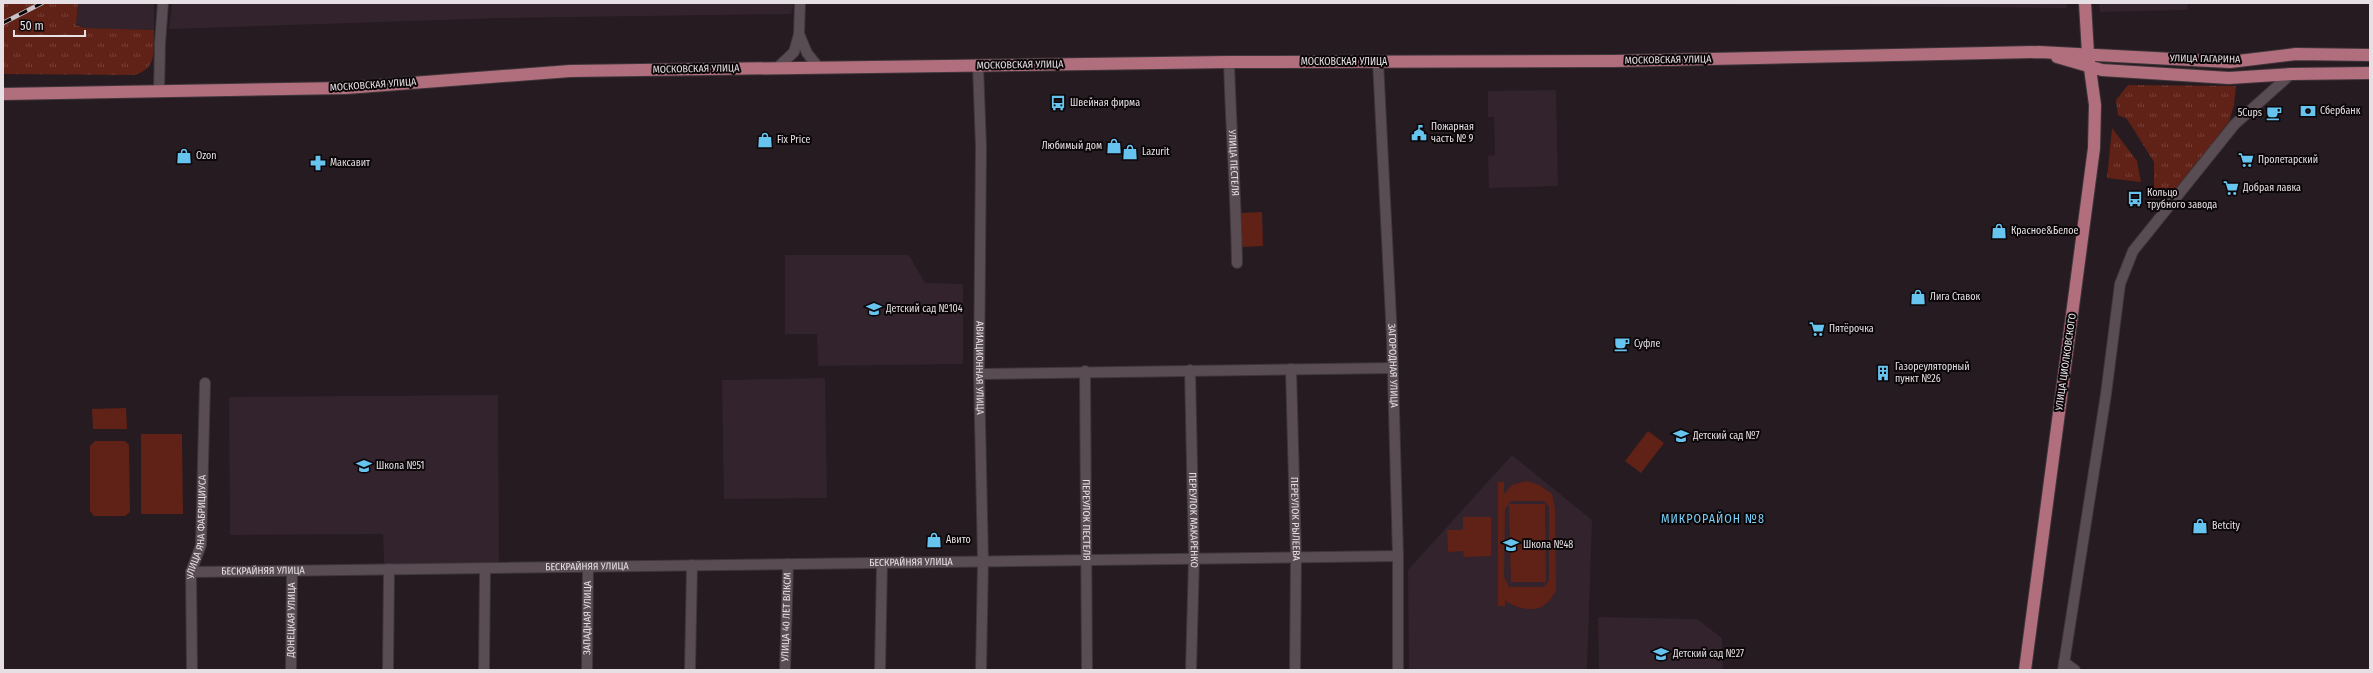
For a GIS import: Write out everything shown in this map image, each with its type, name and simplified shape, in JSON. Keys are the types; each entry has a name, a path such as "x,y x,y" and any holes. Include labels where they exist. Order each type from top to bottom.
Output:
{"main road":[{"name":"УЛИЦА ЦИОЛКОВСКОГО","path":"2025,670 2094,148 2094,106 2089,66 2085,3"},
{"name":"МОСКОВСКАЯ УЛИЦА","path":"3,94 346,88 553,71 1229,62 1615,61 2038,52 2088,54"},
{"name":"МОСКОВСКАЯ УЛИЦА","path":"2038,52 2089,66"},
{"name":"УЛИЦА ГАГАРИНА","path":"2088,54 2230,62 2296,54 2370,54"},
{"name":"УЛИЦА ГАГАРИНА","path":"2089,66 2102,70 2229,78 2291,74 2370,73"}],"street":[{"path":"159,92 160,43 163,3"},
{"path":"776,69 794,52 799,34 800,3"},
{"path":"799,34 807,53 819,68"},
{"name":"УЛИЦА ПЕСТЕЛЯ","path":"1229,62 1230,118 1236,186 1237,263"},
{"name":"ЗАГОРОДНАЯ УЛИЦА","path":"1378,62 1393,368 1398,556 1398,670"},
{"name":"АВИАЦИОННАЯ УЛИЦА","path":"978,66 981,148 979,374 983,561 981,670"},
{"path":"2075,670 2063,666 2106,394 2120,284 2133,251 2235,124 2291,74"},
{"path":"979,374 1085,371 1393,368"},
{"name":"ПЕРЕУЛОК РЫЛЕЕВА","path":"1291,369 1296,557 1295,670"},
{"name":"ПЕРЕУЛОК МАКАРЕНКО","path":"1190,370 1194,558 1191,670"},
{"name":"ПЕРЕУЛОК ПЕСТЕЛЯ","path":"1085,371 1087,670"},
{"name":"УЛИЦА ЯНА ФАБРИЦИУСА","path":"192,670 191,572 200,545 205,383"},
{"name":"БЕСКРАЙНЯЯ УЛИЦА","path":"191,572 1398,556"},
{"path":"880,670 882,563"},
{"name":"УЛИЦА 40 ЛЕТ ВЛКСМ","path":"786,670 788,564"},
{"path":"690,670 692,565"},
{"name":"ЗАПАДНАЯ УЛИЦА","path":"587,670 588,567"},
{"path":"484,670 485,568"},
{"path":"388,670 389,569"},
{"name":"ДОНЕЦКАЯ УЛИЦА","path":"291,670 292,571"}],"shaded area":[{"path":"78,3 154,3 154,30 86,28 76,24"},
{"path":"172,3 793,3 793,7 791,14 502,18 169,29"},
{"path":"1606,3 2067,3 2067,8 1660,4"},
{"path":"2099,3 2187,3 2188,10 2100,12"},
{"path":"1556,90 1558,186 1489,188 1488,156 1495,155 1494,117 1488,117 1488,91"},
{"name":"Детский сад №104","path":"785,255 909,255 925,283 963,284 963,364 818,366 817,334 785,334"},
{"path":"825,378 827,498 724,499 722,380"},
{"name":"Школа №51","path":"498,395 499,563 384,564 383,534 230,535 229,397"},
{"name":"Школа №48","path":"1512,455 1592,520 1587,670 1409,670 1408,570"},
{"name":"Детский сад №27","path":"1598,617 1697,619 1722,638 1723,670 1599,670"}],"green space":[{"path":"3,3 78,3 76,25 86,28 154,30 153,58 147,68 134,75 3,74"},
{"path":"2128,85 2236,86 2234,105 2229,122 2172,195 2165,197 2154,189 2154,162 2127,119 2118,115 2116,100"},
{"path":"2112,128 2137,161 2141,182 2107,178"},
{"path":"1262,212 1263,246 1242,247 1241,213"},
{"path":"126,408 127,429 93,429 92,409"},
{"path":"1648,431 1664,443 1641,473 1625,461"},
{"path":"141,434 182,434 183,514 141,514"},
{"path":"95,441 125,441 129,445 130,512 125,516 94,516 90,511 90,446"},
{"path":"1526,481 1539,485 1552,494 1555,508 1556,591 1546,604 1532,609 1512,605 1505,600 1505,606 1498,606 1498,482 1504,482 1504,494 1512,485","holes":["1511,501 1544,501 1549,507 1549,580 1544,587 1509,587 1504,577 1505,509"]},
{"path":"1509,504 1545,504 1546,582 1511,582"},
{"path":"1463,517 1491,517 1491,556 1464,557 1463,551 1448,552 1447,530 1463,530"}],"railway":[{"path":"3,23 42,3"}],"place":[{"name":"Швейная фирма","path":"1058,103"},
{"name":"Сбербанк","path":"2308,111"},
{"name":"5Cups","path":"2274,113"},
{"name":"Пожарная часть № 9","path":"1419,133"},
{"name":"Fix Price","path":"765,140"},
{"name":"Любимый дом","path":"1114,146"},
{"name":"Lazurit","path":"1130,152"},
{"name":"Ozon","path":"184,156"},
{"name":"Пролетарский","path":"2246,160"},
{"name":"Максавит","path":"318,163"},
{"name":"Добрая лавка","path":"2231,188"},
{"name":"Кольцо трубного завода","path":"2135,199"},
{"name":"Красное&Белое","path":"1999,231"},
{"name":"Лига Ставок","path":"1918,297"},
{"name":"Детский сад №104","path":"874,309"},
{"name":"Пятёрочка","path":"1817,329"},
{"name":"Суфле","path":"1622,344"},
{"name":"Газореуляторный пункт №26","path":"1883,373"},
{"name":"Детский сад №7","path":"1681,436"},
{"name":"Школа №51","path":"364,466"},
{"name":"Betcity","path":"2200,526"},
{"name":"Авито","path":"934,540"},
{"name":"Школа №48","path":"1511,545"},
{"name":"Детский сад №27","path":"1661,654"}],"district":[{"name":"МИКРОРАЙОН №8","path":"1713,519"}]}
